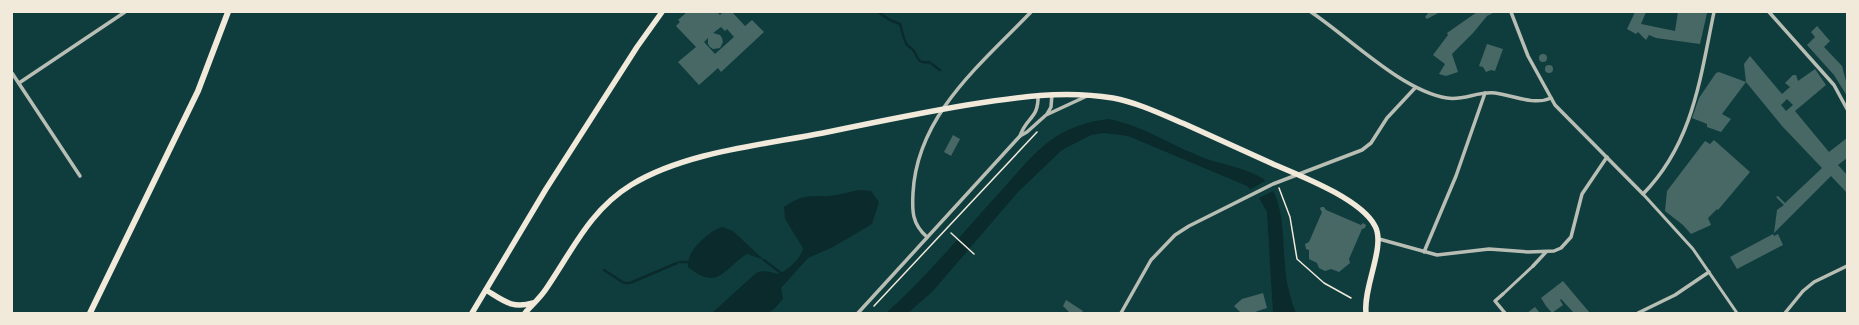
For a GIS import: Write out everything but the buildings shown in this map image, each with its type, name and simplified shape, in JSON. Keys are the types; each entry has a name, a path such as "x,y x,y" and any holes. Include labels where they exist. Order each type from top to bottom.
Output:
{"main road":[{"path":"90,313 198,91 228,12"},
{"path":"472,313 546,190 637,47 662,12"},
{"path":"525,313 547,288 596,214 617,195 645,177 701,157 940,110 1052,94 1089,95 1121,100 1145,107 1324,186 1365,214 1374,223 1379,239 1366,290 1366,313"},
{"path":"486,290 512,305 518,306 534,303"}],"street":[{"path":"19,82 125,12"},
{"path":"927,237 918,228 912,215 915,174 923,147 940,110 960,85 1032,12"},
{"path":"1311,12 1416,88 1438,96 1456,100 1485,93 1539,102 1551,98"},
{"path":"1511,12 1528,56 1551,98 1561,112 1607,157 1682,236 1709,272 1736,313"},
{"path":"1642,194 1674,156 1679,145 1696,95 1714,12"},
{"path":"1769,12 1836,88 1847,109"},
{"path":"12,72 80,176"},
{"path":"1121,313 1151,260 1166,242 1188,226 1251,196 1274,183 1367,147 1395,109 1416,88"},
{"path":"1424,252 1456,176 1485,93"},
{"path":"858,313 1020,136 1027,132 1046,115 1051,107 1052,94"},
{"path":"1020,136 1022,128 1037,110 1038,95"},
{"path":"1046,115 1089,95"},
{"path":"1379,239 1392,241 1436,255 1489,249 1546,252 1561,248 1571,237 1582,194 1607,157"},
{"path":"1505,313 1495,301 1546,252"},
{"path":"1785,313 1803,292 1814,282 1847,266"},
{"path":"1638,313 1675,295 1709,272"}],"path":[{"path":"872,308 1041,128"},
{"path":"1274,183 1284,200 1290,217 1298,259 1324,283 1351,298"},
{"path":"951,233 974,254"}],"water":[{"path":"1109,119 1122,122 1147,132 1207,159 1249,172 1262,178 1270,186 1279,205 1282,222 1286,278 1296,313 1273,313 1267,212 1259,198 1247,186 1128,136 1104,133 1091,135 1062,150 1018,192 933,291 908,313 886,313 931,269 1042,147 1069,129 1096,121"},
{"path":"859,190 871,191 879,202 872,224 833,247 808,258 781,288 783,299 774,309 768,313 712,313 756,273 765,271 779,274 790,267 800,256 803,248 785,219 784,207 802,198 811,196 830,196"},
{"path":"722,227 733,231 764,260 747,254 726,271 714,278 698,274 688,267 690,255 699,243 710,233"}],"pier":[{"path":"1267,180 1275,190 1257,199 1249,190"}],"waterway":[{"path":"878,12 890,20 900,24 907,45 913,50 921,62 929,62 940,70"},
{"path":"764,260 781,273"},
{"path":"680,262 688,262"},
{"path":"604,270 624,283 630,283 677,263"}]}
